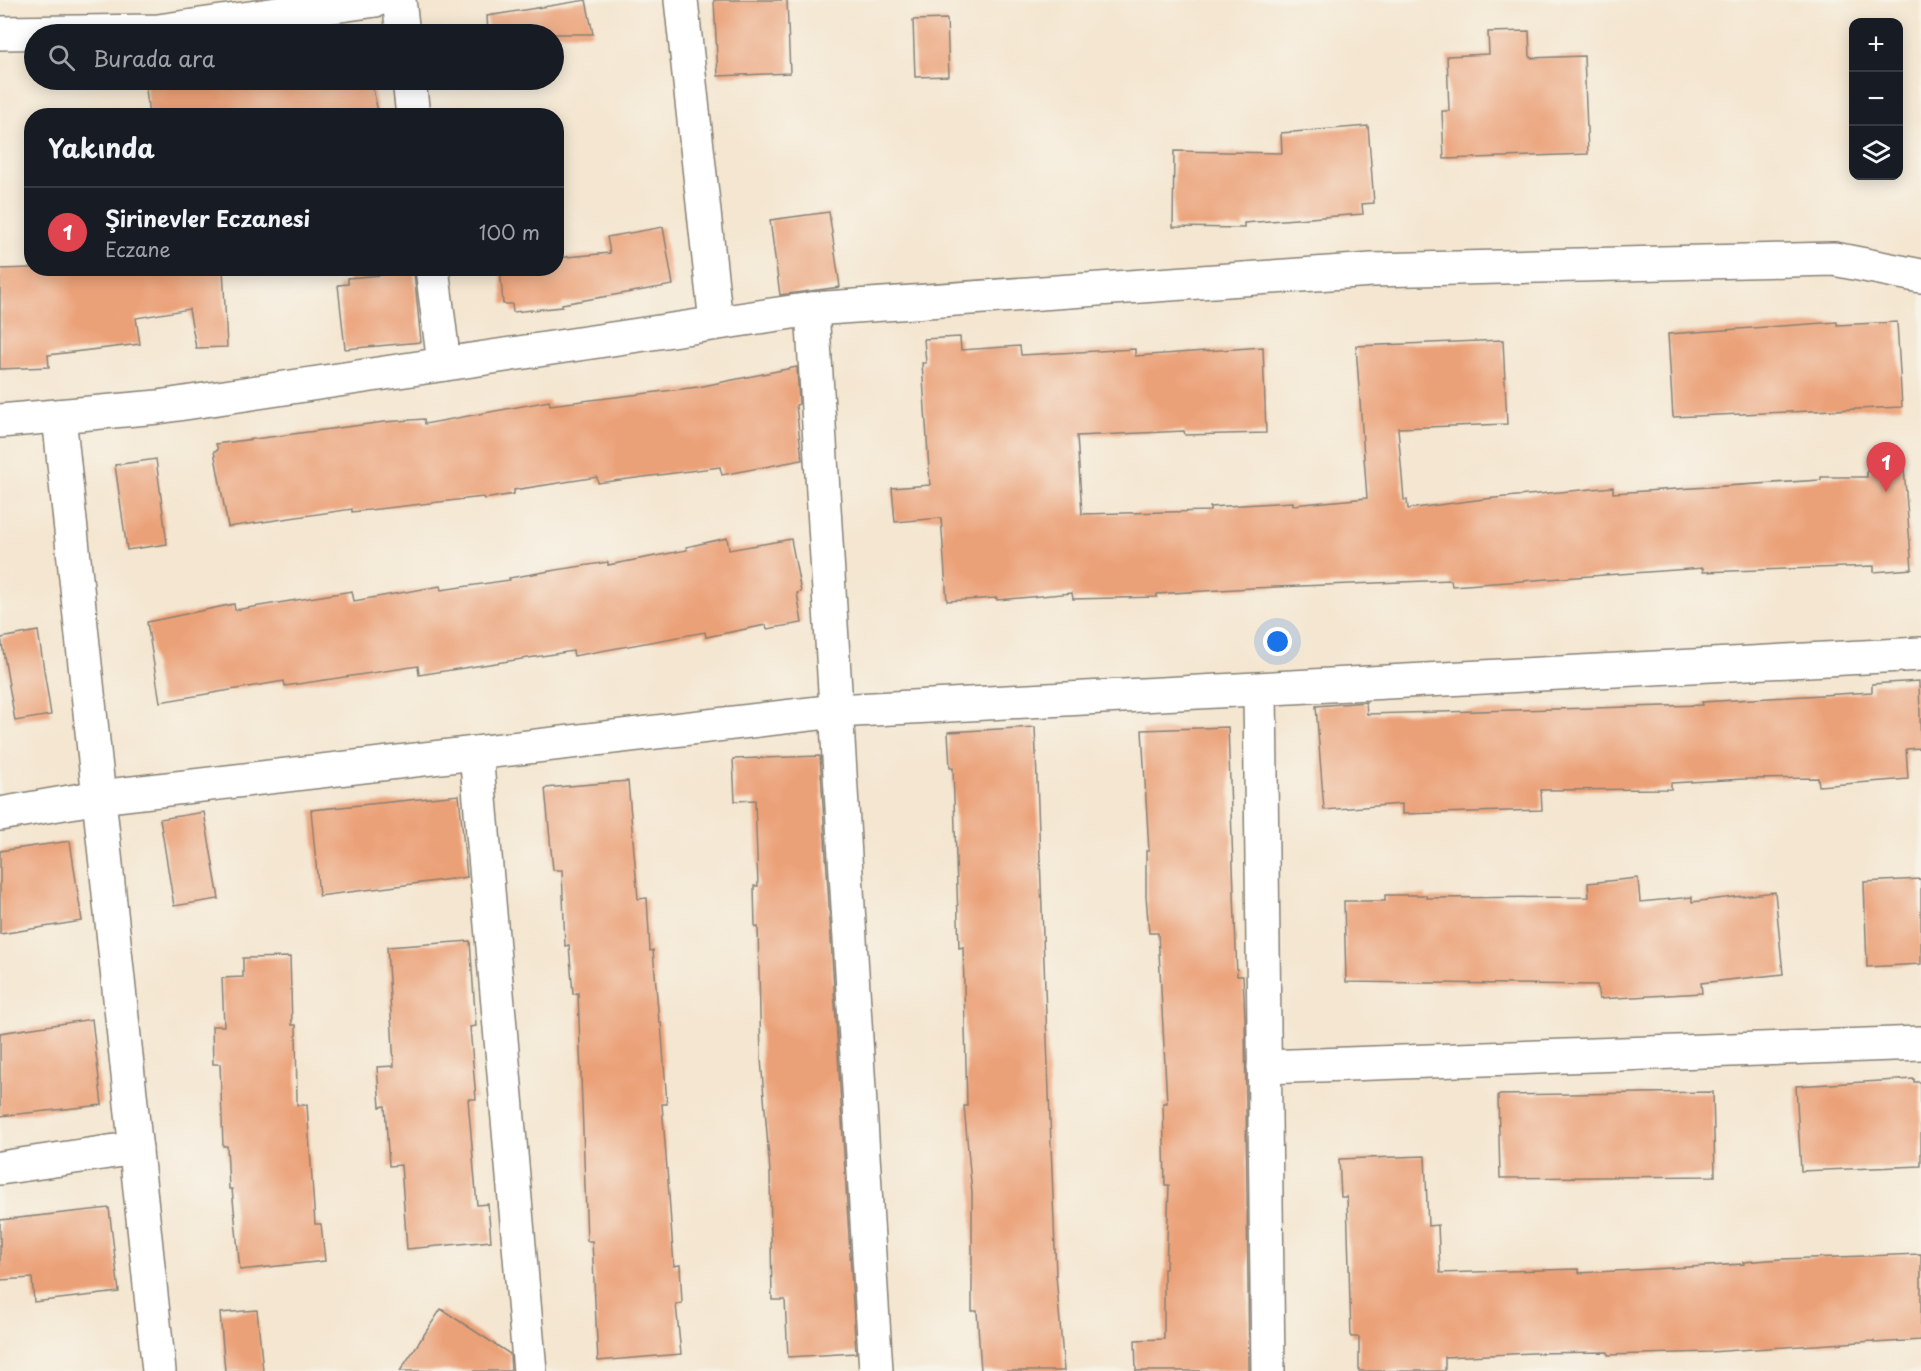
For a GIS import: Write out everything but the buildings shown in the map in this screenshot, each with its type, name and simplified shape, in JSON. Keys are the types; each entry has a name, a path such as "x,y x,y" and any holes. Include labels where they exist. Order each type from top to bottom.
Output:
{"street":[{"path":"196,24 273,8 376,0"},
{"path":"399,0 402,24"},
{"path":"681,0 716,323"},
{"path":"0,33 24,33"},
{"path":"410,90 412,108"},
{"path":"0,421 158,407 812,309 1372,270 1834,259 1921,276"},
{"path":"433,276 444,364"},
{"path":"812,309 876,1371"},
{"path":"59,416 159,1371"},
{"path":"0,814 99,797 836,711 1921,654"},
{"path":"1260,690 1268,1371"},
{"path":"476,753 530,1371"},
{"path":"1264,1067 1921,1043"},
{"path":"0,1168 136,1148"}],"place":[{"name":"Şirinevler Eczanesi","path":"1886,492"}]}
